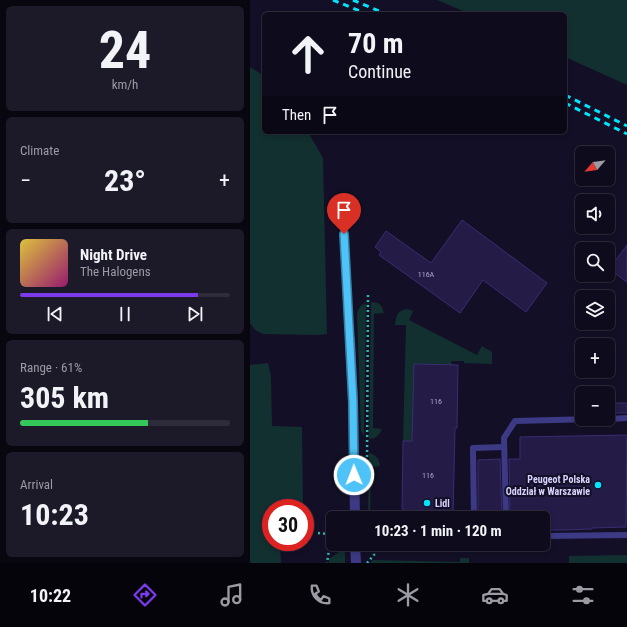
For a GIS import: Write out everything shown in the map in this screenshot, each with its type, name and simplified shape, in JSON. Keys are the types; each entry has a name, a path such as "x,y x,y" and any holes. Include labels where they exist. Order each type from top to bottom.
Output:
{"street":[{"path":"350,339 353,402 355,511"},
{"path":"355,551 356,563"}],"lane":[{"path":"344,234 350,339"},
{"path":"615,419 627,418"},
{"path":"506,511 504,438 515,421 575,419"},
{"path":"474,511 473,448 504,447"},
{"path":"550,536 627,535"}],"path":[{"path":"367,462 368,293"},
{"path":"318,533 329,534 327,563"},
{"path":"367,563 374,555 374,551"}],"green space":[{"path":"437,0 627,0 627,85 567,58 567,12 465,12"},
{"path":"250,67 262,75 262,134 309,134 323,158 327,334 263,334 255,330 250,323"},
{"path":"371,302 380,304 384,313 374,314 373,428 382,429 377,436 369,439"},
{"path":"366,303 364,436 361,431 357,313 360,307"},
{"path":"407,309 413,311 409,320 477,355 482,346 492,352 492,364 451,361 452,365 414,364 413,427 419,441 403,441 406,325 395,325 399,312"},
{"path":"268,363 271,377 272,426 302,427 303,499 262,499 262,551 280,551 281,563 250,563 250,365"},
{"path":"369,453 377,458 380,466 371,467 370,511 368,511"},
{"path":"339,552 345,552 345,563 329,563 329,559"},
{"path":"627,555 627,563 569,563 569,556"},
{"path":"460,558 469,558 469,563 370,563 373,560 460,562"}],"building":[{"path":"462,220 547,283 526,312 483,280 460,313 379,255 381,252 375,247 386,231 431,263"},
{"path":"627,245 627,282 615,273 615,261"},
{"path":"414,364 458,365 453,511 404,511 404,509 402,509 403,441 412,441"},
{"path":"615,403 627,403 627,413 615,413"},
{"path":"627,435 626,527 550,530 550,511 510,511 509,459 520,459 520,437"},
{"path":"500,459 502,511 478,511 478,460"}],"railway":[{"path":"333,0 362,12"},
{"path":"353,0 381,12"},
{"path":"567,96 627,126"},
{"path":"567,104 627,134"}],"place":[{"name":"Peugeot Polska Oddział w Warszawie","path":"598,485"},
{"name":"Lidl","path":"427,503"}],"route":[{"path":"344,234 353,402 354,475"}]}
